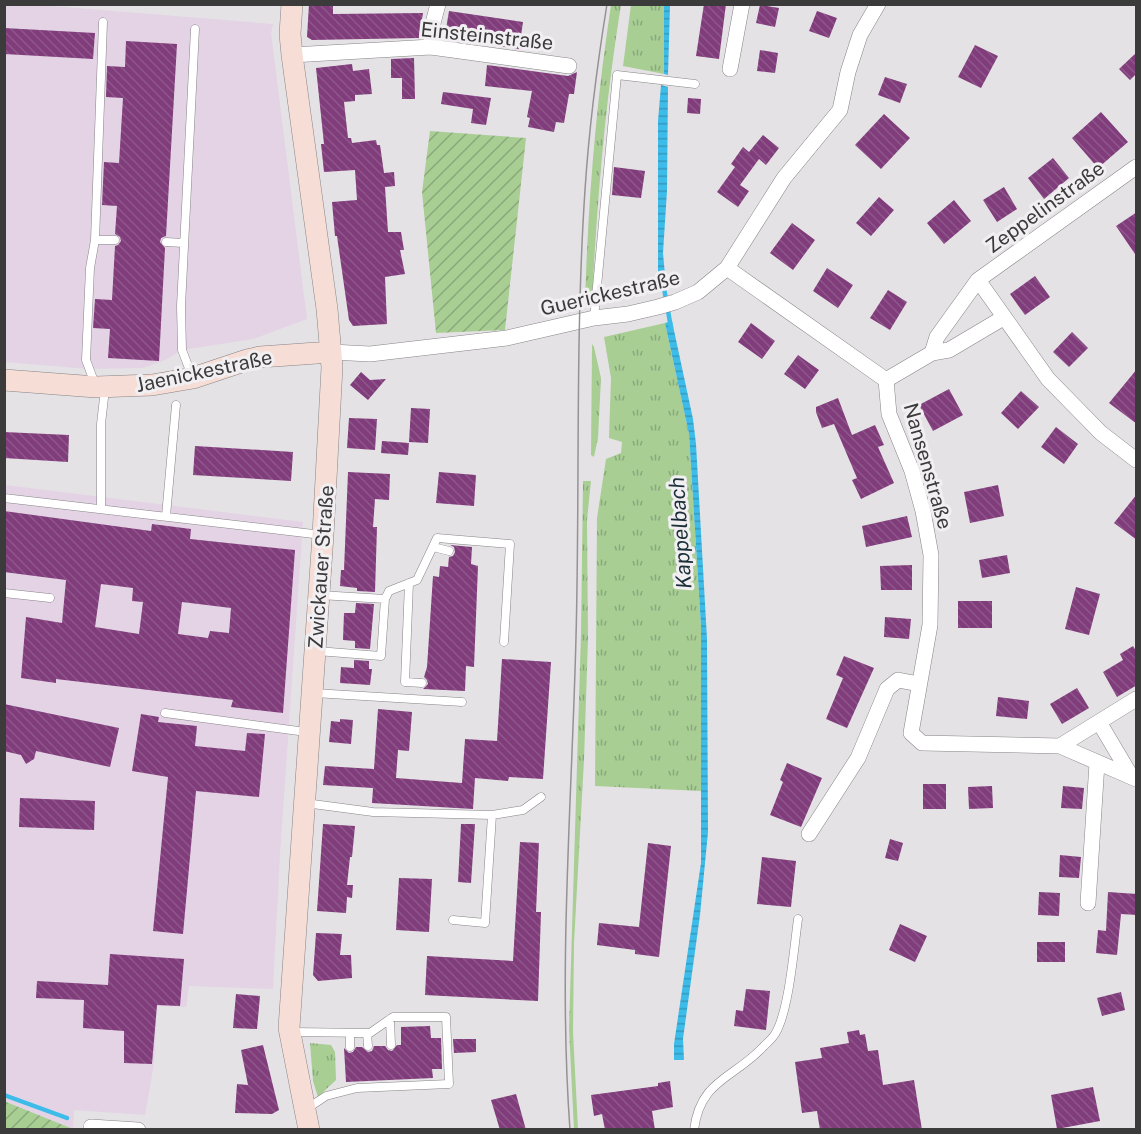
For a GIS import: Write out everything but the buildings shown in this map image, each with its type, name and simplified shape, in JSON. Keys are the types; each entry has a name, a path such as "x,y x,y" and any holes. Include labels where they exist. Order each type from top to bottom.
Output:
{"main road":[{"name":"Zwickauer Straße","path":"292,4 290,34 292,55 332,352 323,536 303,803 290,1032 307,1120"},
{"name":"Jaenickestraße","path":"4,380 101,387 152,385 193,378 254,358 332,352"}],"street":[{"path":"431,47 432,27 438,4"},
{"path":"730,69 742,4"},
{"name":"Guerickestraße","path":"332,352 370,354 507,339 594,318 628,314 658,307 698,292 727,268 784,178 840,110 848,72 860,35 878,4"},
{"name":"Einsteinstraße","path":"292,55 431,47 569,66"},
{"name":"Zeppelinstraße","path":"932,353 937,337 978,280 1137,167"},
{"path":"727,268 886,380 932,353 949,350 1003,318"},
{"name":"Zeppelinstraße","path":"978,280 1048,379 1101,433 1137,460"},
{"name":"Nansenstraße","path":"886,380 889,414 912,471 923,511 931,555 930,625 911,733 921,743 1060,746"},
{"path":"809,834 858,758 887,689 898,680 919,684"},
{"path":"1060,746 1137,699"},
{"path":"1099,722 1134,778"},
{"path":"1060,746 1134,778"},
{"path":"1088,903 1097,763"},
{"path":"90,1127 138,1130"}],"lane":[{"path":"101,509 101,387 86,360 90,268 95,240 103,22"},
{"path":"193,378 182,350 181,306 195,29"},
{"path":"594,318 617,75 695,84"},
{"path":"95,240 115,240"},
{"path":"166,242 183,243"},
{"path":"166,516 176,405"},
{"path":"4,498 323,536"},
{"path":"315,651 381,656 385,599 389,591 417,580 437,538 510,544 504,642"},
{"path":"433,547 449,551"},
{"path":"409,583 405,682 422,683"},
{"path":"4,593 50,598"},
{"path":"319,595 385,599"},
{"path":"311,693 462,702"},
{"path":"165,713 309,733"},
{"path":"303,803 373,812 492,815 523,810 542,797"},
{"path":"453,920 484,923 492,815"},
{"path":"694,1130 696,1112 710,1088 751,1060 776,1033 785,1003 798,919"},
{"path":"290,1032 367,1033 393,1017 446,1017 449,1084 351,1086 326,1096 307,1120"},
{"path":"390,1019 391,1045"},
{"path":"350,1033 350,1047"},
{"path":"367,1033 368,1046"}],"shaded area":[{"path":"4,5 40,5 273,24 271,33 307,319 253,339 182,350 165,360 143,368 89,369 5,362"},
{"path":"5,485 303,522 273,989 189,986 186,1007 157,1006 154,1064 145,1115 74,1110 73,1129 5,1101"}],"green space":[{"path":"611,5 621,5 602,153 592,301 585,302 594,153"},
{"path":"631,5 664,5 664,74 623,66"},
{"path":"430,131 526,138 505,330 436,333 422,192"},
{"path":"665,323 689,434 701,626 701,791 595,786 597,518 606,459 621,453 622,442 609,438 611,378 604,337"},
{"path":"592,344 601,378 598,438 594,457 591,455"},
{"path":"583,481 591,481 587,520 588,639 584,760 574,943 573,1032 578,1129 574,1130 569,1029 581,633"},
{"path":"310,1043 331,1045 335,1052 336,1080 318,1097 313,1081"},
{"path":"4,1101 73,1129 5,1129"}],"water":[{"path":"664,5 670,5 668,75 664,74"},
{"path":"661,85 668,87 667,191 663,253 665,275 658,277 658,121"},
{"path":"672,321 693,419 696,444 707,639 708,832 700,915 683,1039 684,1060 674,1060 674,1044 701,863 701,626 689,434 665,323"}],"waterway":[{"name":"Kappelbach","path":"661,271 671,328"},
{"path":"4,1095 67,1118"}],"tram line":[{"path":"570,1130 565,1007 576,637 580,302 589,144 607,4"}]}
